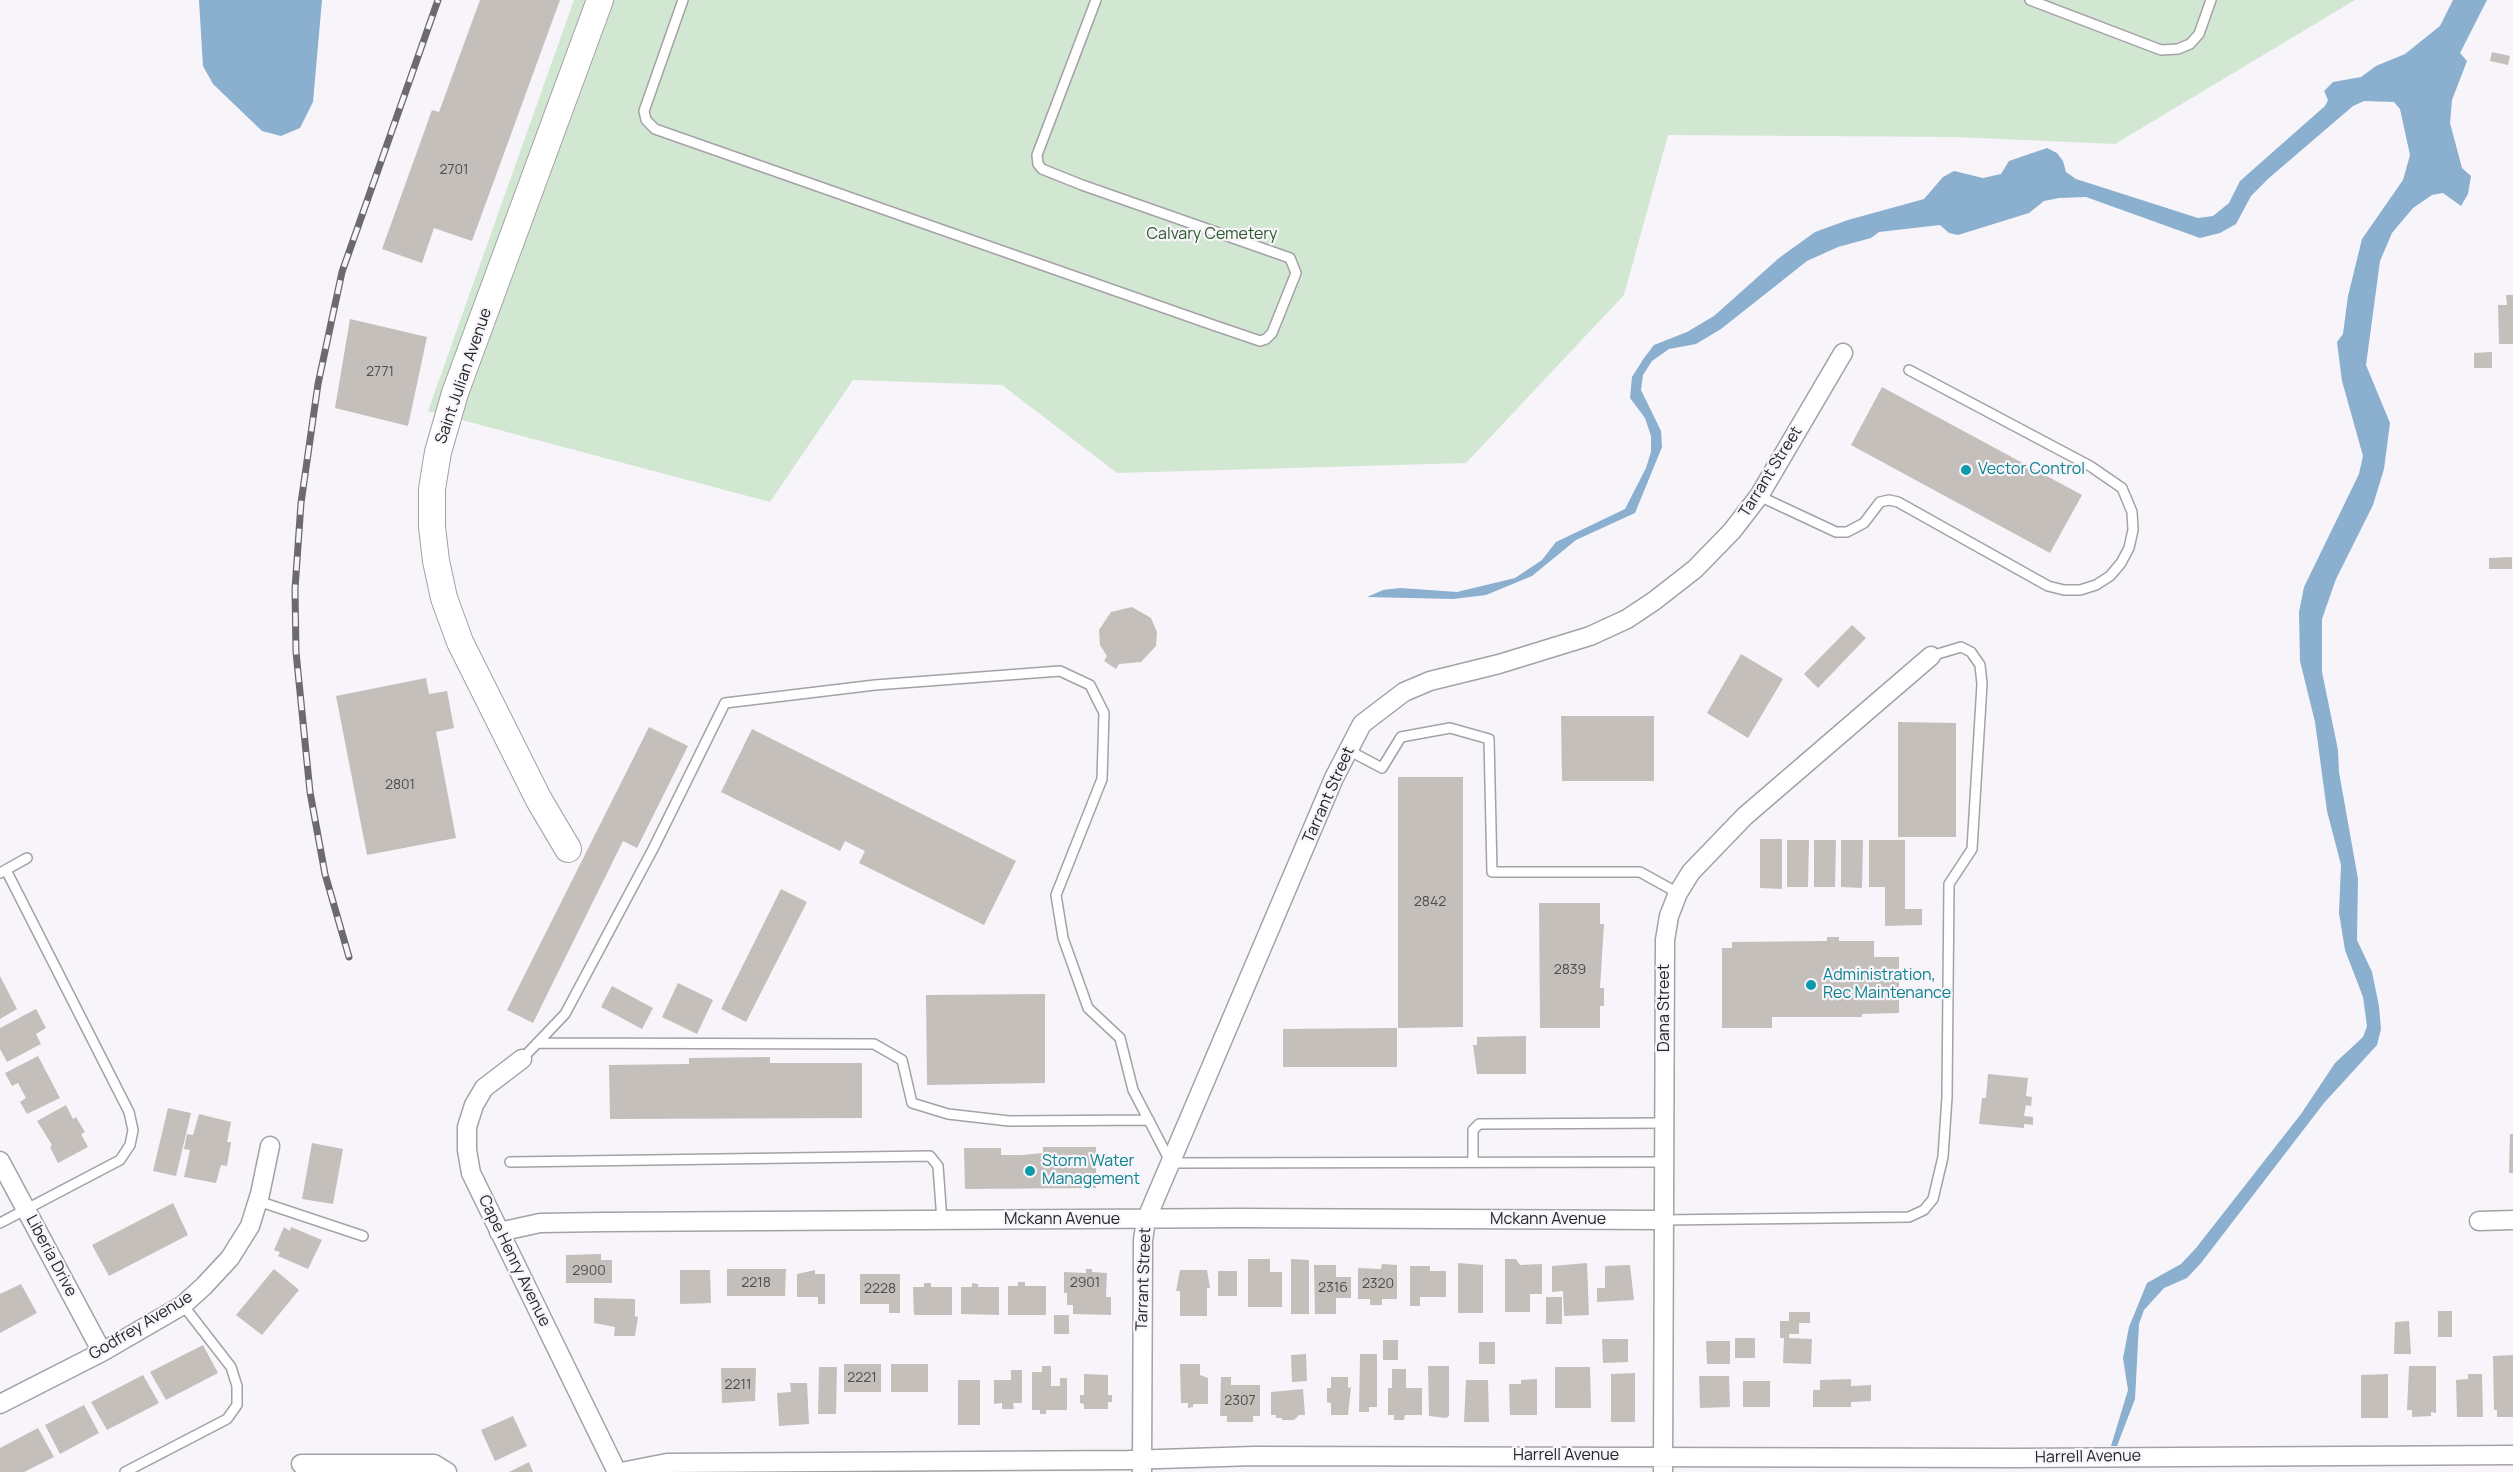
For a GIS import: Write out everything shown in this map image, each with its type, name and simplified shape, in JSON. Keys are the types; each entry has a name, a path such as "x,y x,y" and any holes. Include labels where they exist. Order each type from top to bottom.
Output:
{"street":[{"name":"Saint Julian Avenue","path":"568,849 539,800 460,642 444,598 436,561 432,527 432,489 438,452 455,393 600,0"},
{"name":"Tarrant Street","path":"1142,1466 1143,1240 1146,1220 1334,778 1362,724 1404,692 1430,681 1499,664 1590,636 1627,619 1695,569 1732,531 1759,496 1843,352"},
{"name":"Dana Street","path":"1663,1464 1662,1220 1665,940 1669,916 1678,893 1691,873 1745,816 1931,656"},
{"name":"Cape Henry Avenue","path":"522,1059 484,1088 474,1105 467,1127 467,1150 471,1173 619,1472"},
{"name":"Godfrey Avenue","path":"0,1404 102,1352 183,1305 230,1258 250,1226 270,1146"},
{"name":"Liberia Drive","path":"0,1161 102,1352"},
{"name":"Mckann Avenue","path":"499,1232 540,1223 1662,1220"},
{"path":"2479,1221 2513,1220"},
{"name":"Harrell Avenue","path":"619,1472 667,1463 1142,1466 1409,1455 1663,1464 2015,1458 2273,1463 2513,1455"},
{"path":"301,1464 434,1464 447,1472"}],"lane":[{"path":"683,0 644,111 646,120 655,129 1213,325 1260,341 1266,339 1272,333 1296,273 1290,258 1082,185 1042,169 1038,164 1037,155 1096,0"},
{"path":"2030,0 2161,50 2178,50 2190,44 2199,34 2211,0"},
{"path":"1759,496 1836,532 1847,532 1864,523 1880,502 1889,500 1898,502 2048,586 2064,590 2080,590 2096,585 2110,576 2121,563 2133,530 2132,512 2122,488 2091,466 1909,370"},
{"path":"1662,1220 1909,1217 1924,1210 1933,1199 1943,1157 1947,1097 1949,884 1972,849 1982,684 1980,665 1971,652 1961,647 1931,656"},
{"path":"522,1059 565,1014 653,849 725,704 876,685 1060,671 1090,685 1104,713 1102,778 1056,895 1064,938 1088,1008 1120,1038 1133,1090 1171,1163 1663,1162"},
{"path":"1348,750 1382,768 1401,737 1450,728 1489,739 1492,872 1640,872 1678,893"},
{"path":"0,1223 120,1160 130,1145 133,1130 129,1112 3,871 27,858"},
{"path":"537,1043 874,1044 902,1060 912,1103 948,1114 1009,1121 1149,1120"},
{"path":"1473,1162 1473,1130 1479,1124 1664,1123"},
{"path":"510,1162 930,1156 938,1166 942,1221"},
{"path":"258,1201 363,1236"},
{"path":"125,1472 227,1419 237,1405 237,1386 231,1367 183,1305"}],"green space":[{"name":"Calvary Cemetery","path":"574,0 2355,0 2115,144 1955,137 1668,135 1624,295 1466,463 1117,473 1002,385 853,380 770,502 428,411"}],"water":[{"path":"199,0 322,0 313,102 300,128 281,136 262,131 213,84 203,66"},
{"path":"2453,0 2487,0 2460,53 2467,61 2452,100 2450,123 2462,168 2471,176 2468,194 2461,206 2443,193 2432,195 2413,208 2392,233 2380,261 2366,365 2390,423 2384,469 2373,505 2336,579 2322,619 2322,672 2338,750 2339,772 2358,879 2357,940 2372,972 2381,1029 2377,1045 2324,1103 2201,1263 2187,1278 2164,1288 2144,1310 2139,1324 2135,1399 2117,1446 2111,1446 2128,1390 2123,1358 2129,1327 2147,1283 2181,1264 2196,1248 2301,1114 2335,1063 2363,1037 2367,1026 2363,997 2345,950 2339,913 2341,865 2327,811 2315,722 2300,661 2299,612 2304,587 2359,474 2363,456 2342,381 2337,342 2343,334 2348,296 2362,239 2403,180 2410,155 2400,109 2394,102 2364,101 2353,106 2269,178 2251,196 2236,224 2220,233 2200,238 2086,197 2059,198 2044,201 2029,213 1958,235 1949,233 1940,225 1879,232 1871,238 1838,247 1807,261 1721,329 1696,344 1669,349 1652,361 1643,375 1641,390 1661,431 1662,447 1635,513 1576,540 1532,576 1486,595 1453,599 1367,597 1383,590 1400,588 1457,592 1515,578 1542,560 1556,542 1625,509 1646,468 1651,452 1651,436 1645,418 1630,398 1632,377 1644,358 1654,345 1687,332 1714,316 1779,258 1815,232 1848,220 1924,199 1943,177 1954,171 1983,178 2001,174 2009,161 2047,148 2057,153 2063,161 2066,172 2076,179 2198,218 2213,216 2229,203 2240,181 2325,106 2328,100 2324,91 2333,82 2361,77 2376,66 2405,54 2440,26"}],"building":[{"path":"480,0 560,0 472,241 434,228 422,263 382,249 432,110 439,112"},
{"path":"2492,52 2510,56 2508,65 2490,61"},
{"path":"2506,295 2513,295 2513,344 2499,344 2498,305 2507,305"},
{"path":"350,319 427,337 408,426 335,408"},
{"path":"2492,352 2492,368 2474,368 2474,353"},
{"name":"Vector Control","path":"1882,387 2082,495 2050,553 1851,445"},
{"path":"2512,557 2512,569 2489,569 2489,558"},
{"path":"1132,607 1151,618 1157,632 1156,646 1141,662 1119,664 1116,669 1104,661 1107,656 1100,645 1099,630 1111,612"},
{"path":"1852,625 1866,638 1818,688 1804,674"},
{"path":"1741,654 1783,679 1748,738 1707,713"},
{"path":"426,678 429,694 447,691 454,728 436,732 456,838 367,855 336,696"},
{"path":"1561,716 1654,716 1654,781 1562,781"},
{"path":"1898,722 1956,723 1956,837 1898,837"},
{"path":"649,727 688,746 637,848 623,841 533,1023 507,1010"},
{"path":"752,729 1016,861 984,925 859,863 865,851 845,841 840,851 721,792"},
{"path":"1398,777 1463,777 1463,1027 1398,1028"},
{"path":"1760,839 1782,839 1782,889 1760,888"},
{"path":"1787,840 1809,840 1808,887 1787,887"},
{"path":"1814,840 1836,840 1835,887 1814,887"},
{"path":"1841,840 1863,840 1862,888 1841,887"},
{"path":"1869,840 1905,840 1905,909 1922,909 1922,925 1885,926 1885,887 1869,887"},
{"path":"781,889 807,902 746,1022 721,1009"},
{"path":"1539,903 1600,903 1600,924 1604,924 1600,988 1604,988 1604,1006 1600,1006 1600,1028 1540,1028"},
{"name":"Administration, Rec Maintenance","path":"1827,937 1839,937 1839,941 1874,941 1874,957 1899,957 1899,1013 1862,1014 1862,1017 1772,1017 1772,1028 1722,1028 1722,948 1732,948 1732,942 1827,941"},
{"path":"0,976 17,1009 0,1019"},
{"path":"678,983 713,1000 697,1034 662,1017"},
{"path":"612,986 653,1008 642,1029 601,1007"},
{"path":"1045,994 1045,1083 927,1085 926,995"},
{"path":"36,1009 46,1028 36,1034 41,1044 7,1062 0,1049 0,1028"},
{"path":"1397,1028 1397,1067 1283,1067 1283,1029"},
{"path":"1526,1036 1526,1074 1477,1074 1473,1045 1477,1045 1477,1037"},
{"path":"38,1056 60,1098 27,1114 20,1102 26,1098 18,1083 12,1086 5,1073"},
{"path":"770,1057 770,1063 862,1063 862,1118 610,1119 609,1065 689,1064 689,1058"},
{"path":"1988,1074 2028,1078 2026,1096 2032,1097 2031,1106 2026,1105 2024,1116 2033,1117 2033,1125 2024,1124 2024,1128 1979,1124 1982,1098 1986,1098"},
{"path":"66,1105 73,1119 76,1117 85,1132 81,1134 88,1147 58,1163 50,1147 52,1145 37,1121"},
{"path":"168,1108 191,1113 176,1176 153,1171"},
{"path":"199,1114 231,1122 227,1142 231,1142 227,1166 221,1165 216,1183 184,1177 190,1150 184,1149 187,1134 193,1135"},
{"path":"2510,1134 2513,1134 2513,1173 2509,1173"},
{"path":"312,1143 343,1149 333,1204 302,1199"},
{"name":"Storm Water Management","path":"1043,1147 1096,1147 1096,1188 965,1189 964,1148 1001,1148 1001,1155 1022,1155 1043,1153"},
{"path":"173,1203 188,1235 109,1276 92,1245"},
{"path":"284,1227 290,1231 291,1227 322,1240 308,1269 278,1256 280,1252 274,1250"},
{"path":"601,1254 601,1260 612,1260 612,1283 566,1283 566,1255"},
{"path":"1248,1259 1270,1259 1270,1272 1282,1272 1282,1307 1248,1307"},
{"path":"1291,1259 1309,1260 1309,1314 1291,1314"},
{"path":"1505,1259 1516,1259 1520,1265 1542,1264 1542,1294 1530,1294 1530,1312 1505,1312"},
{"path":"1458,1263 1483,1265 1483,1313 1458,1313"},
{"path":"1587,1263 1589,1315 1564,1316 1563,1291 1552,1292 1552,1266"},
{"path":"1382,1264 1397,1265 1397,1299 1382,1299 1382,1305 1370,1305 1370,1299 1358,1299 1358,1268 1381,1269"},
{"path":"1314,1265 1336,1265 1336,1277 1351,1277 1351,1298 1336,1298 1336,1314 1315,1314"},
{"path":"1630,1265 1634,1300 1597,1302 1597,1288 1605,1288 1605,1266"},
{"path":"1410,1266 1430,1266 1430,1271 1446,1271 1446,1297 1420,1297 1420,1306 1410,1306"},
{"path":"274,1269 299,1290 262,1335 236,1315"},
{"path":"727,1269 786,1269 785,1296 727,1296"},
{"path":"1086,1269 1092,1269 1092,1272 1107,1273 1106,1297 1111,1297 1111,1315 1073,1314 1073,1305 1067,1305 1067,1293 1064,1293 1064,1272 1086,1273"},
{"path":"680,1270 710,1270 711,1303 680,1304"},
{"path":"815,1270 815,1274 825,1274 825,1304 818,1304 818,1297 797,1297 797,1274"},
{"path":"1180,1270 1207,1270 1210,1288 1207,1288 1207,1316 1180,1316 1180,1291 1176,1291"},
{"path":"1218,1271 1237,1271 1237,1296 1218,1296"},
{"path":"860,1274 900,1274 900,1313 889,1313 889,1304 860,1304"},
{"path":"1018,1282 1025,1282 1025,1286 1046,1286 1046,1315 1008,1315 1008,1286 1018,1286"},
{"path":"924,1283 931,1283 931,1287 952,1287 952,1315 914,1315 913,1287 924,1287"},
{"path":"972,1283 978,1284 978,1287 999,1287 999,1315 961,1314 961,1287 972,1287"},
{"path":"21,1284 37,1313 0,1333 0,1294"},
{"path":"1546,1297 1562,1297 1562,1324 1546,1324"},
{"path":"594,1298 635,1299 635,1316 638,1317 635,1336 614,1336 615,1327 594,1323"},
{"path":"2438,1311 2452,1311 2452,1337 2438,1337"},
{"path":"1789,1312 1810,1312 1810,1323 1799,1323 1799,1334 1789,1334 1789,1338 1812,1339 1811,1364 1783,1363 1784,1338 1780,1338 1780,1321 1789,1321"},
{"path":"1054,1315 1069,1315 1069,1334 1054,1334"},
{"path":"2409,1321 2411,1354 2394,1354 2395,1322"},
{"path":"1735,1338 1755,1338 1755,1358 1735,1358"},
{"path":"1602,1339 1628,1339 1628,1362 1603,1363"},
{"path":"1383,1340 1398,1340 1398,1360 1383,1360"},
{"path":"1706,1341 1730,1341 1730,1364 1707,1364"},
{"path":"1479,1342 1495,1342 1495,1364 1479,1364"},
{"path":"203,1345 218,1373 166,1400 150,1372"},
{"path":"1306,1354 1307,1381 1292,1382 1291,1355"},
{"path":"1360,1354 1377,1354 1377,1407 1369,1407 1369,1412 1359,1412"},
{"path":"2513,1355 2513,1417 2497,1417 2497,1410 2494,1410 2493,1356"},
{"path":"844,1364 881,1364 881,1392 844,1392"},
{"path":"891,1364 928,1364 928,1392 891,1392"},
{"path":"1180,1364 1200,1364 1200,1375 1208,1378 1208,1404 1193,1404 1193,1407 1188,1408 1188,1403 1181,1403"},
{"path":"1042,1366 1051,1366 1051,1386 1060,1386 1060,1378 1067,1378 1067,1410 1046,1410 1046,1414 1040,1414 1040,1410 1032,1410 1032,1372 1042,1372"},
{"path":"1428,1366 1449,1366 1449,1416 1446,1418 1429,1416"},
{"path":"2409,1366 2436,1366 2436,1413 2431,1412 2431,1416 2412,1417 2412,1410 2407,1410"},
{"path":"819,1367 837,1367 836,1414 818,1414"},
{"path":"1555,1367 1590,1367 1591,1408 1555,1408"},
{"path":"721,1368 756,1368 755,1401 722,1403"},
{"path":"1392,1369 1406,1369 1406,1388 1422,1388 1422,1415 1405,1415 1404,1420 1394,1420 1394,1415 1388,1415 1388,1388 1392,1388"},
{"path":"1011,1370 1022,1370 1022,1403 1013,1403 1014,1409 1002,1409 1002,1403 994,1404 994,1380 1011,1380"},
{"path":"1635,1373 1635,1422 1611,1422 1611,1374"},
{"path":"1084,1374 1108,1375 1108,1395 1112,1395 1112,1402 1108,1402 1108,1409 1084,1409 1084,1404 1080,1403 1080,1395 1084,1395"},
{"path":"2388,1374 2388,1418 2361,1418 2361,1375"},
{"path":"2468,1374 2482,1374 2483,1417 2457,1417 2456,1380 2468,1379"},
{"path":"143,1375 159,1403 107,1430 91,1402"},
{"path":"1699,1376 1729,1376 1730,1407 1700,1408"},
{"path":"1221,1377 1231,1377 1231,1385 1260,1385 1260,1416 1253,1416 1253,1422 1227,1422 1227,1416 1220,1416"},
{"path":"1331,1377 1348,1377 1348,1388 1351,1387 1348,1415 1331,1415 1331,1403 1327,1402 1327,1388 1331,1388"},
{"path":"1537,1379 1537,1415 1510,1415 1509,1384 1521,1384 1521,1380"},
{"path":"1851,1379 1851,1386 1871,1385 1871,1401 1851,1402 1851,1407 1813,1407 1813,1390 1820,1390 1820,1380"},
{"path":"958,1380 980,1380 980,1425 958,1425"},
{"path":"1466,1380 1488,1380 1489,1422 1464,1422"},
{"path":"1743,1381 1770,1381 1770,1407 1743,1407"},
{"path":"790,1383 807,1383 809,1424 779,1426 777,1393 791,1392"},
{"path":"1303,1389 1305,1415 1299,1415 1294,1420 1282,1420 1282,1418 1276,1418 1276,1415 1271,1415 1271,1392"},
{"path":"84,1405 99,1433 60,1454 45,1425"},
{"path":"513,1416 527,1446 495,1461 481,1430"},
{"path":"38,1428 54,1457 24,1472 0,1472 0,1448"},
{"path":"529,1462 533,1472 509,1472"}],"railway":[{"path":"349,957 325,874 310,792 296,652 295,589 301,503 318,384 342,272 438,0"}],"place":[{"name":"Vector Control","path":"1966,470"},
{"name":"Administration, Rec Maintenance","path":"1811,985"},
{"name":"Storm Water Management","path":"1030,1171"}]}
